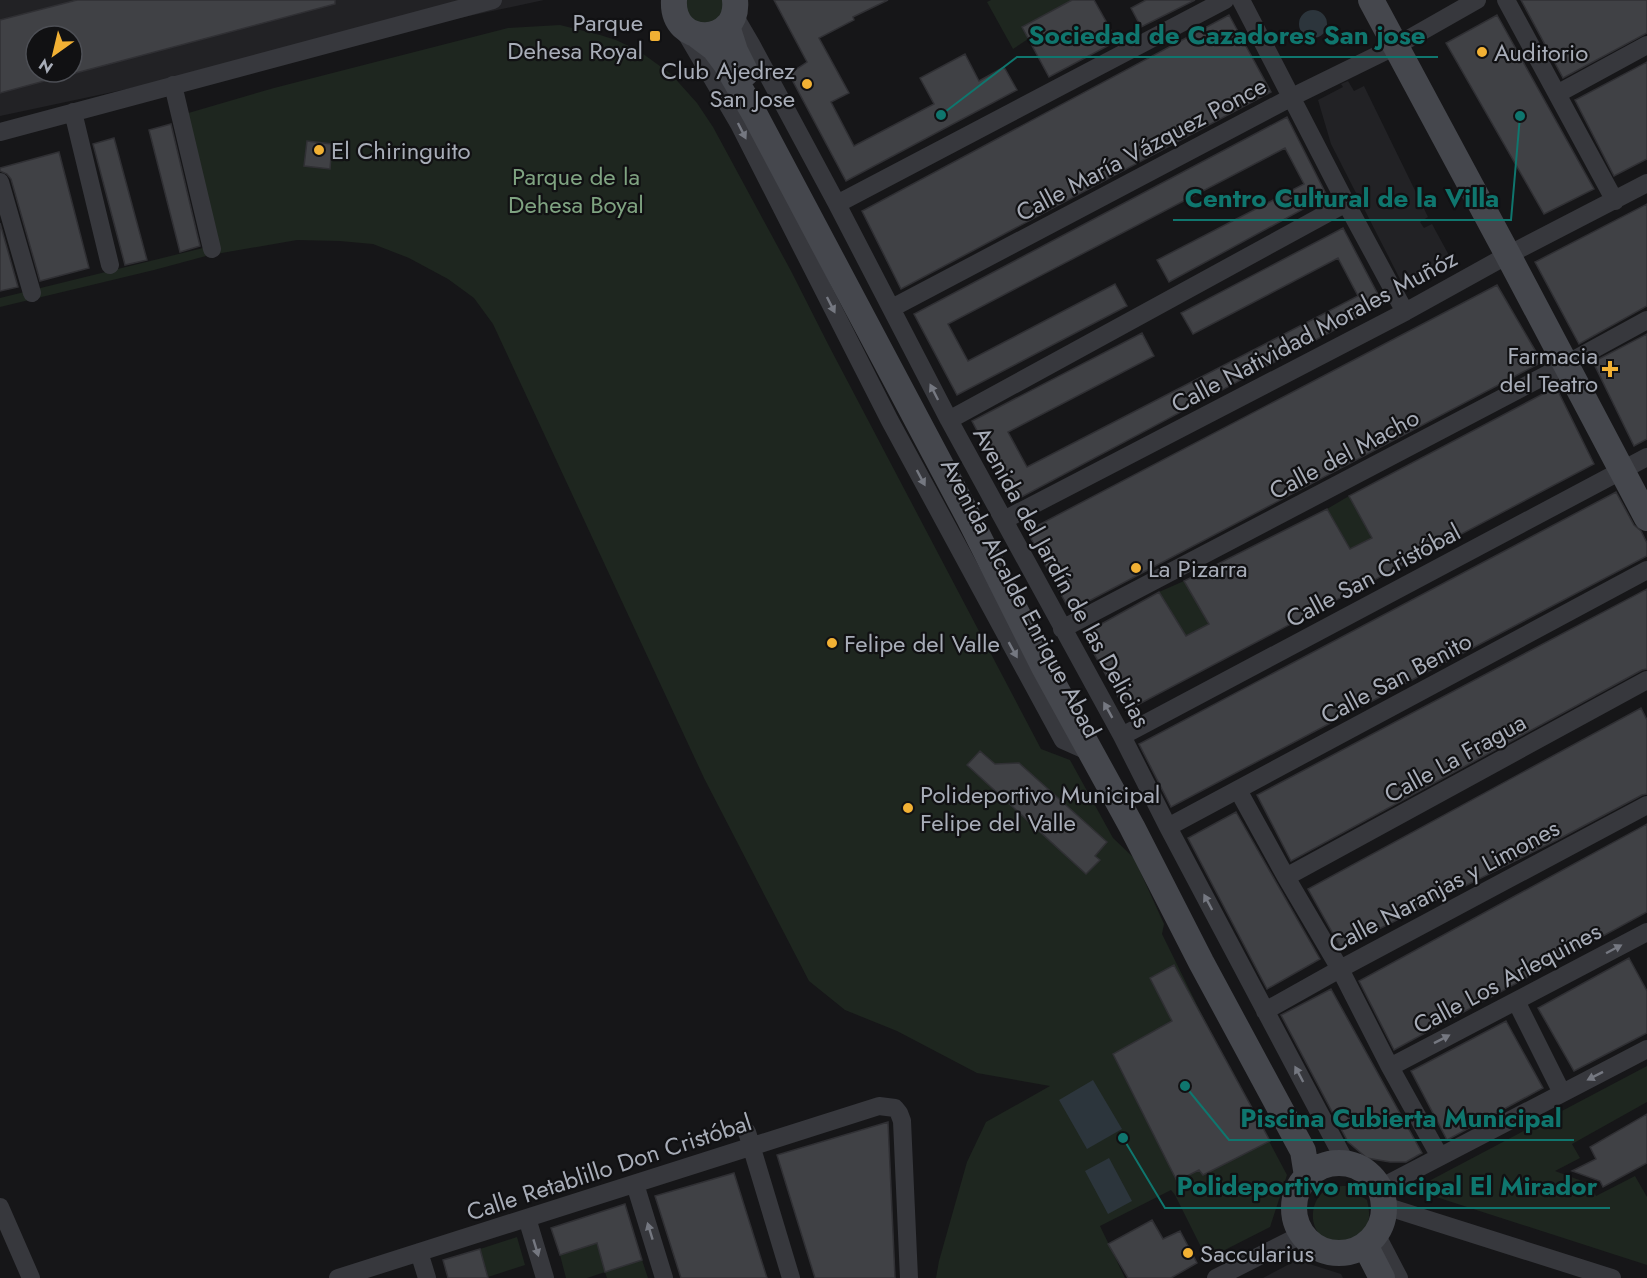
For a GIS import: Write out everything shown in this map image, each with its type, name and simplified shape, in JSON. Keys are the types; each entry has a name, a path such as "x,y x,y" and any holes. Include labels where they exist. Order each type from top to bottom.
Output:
{"main road":[{"path":"674,0 676,18 690,31 708,36 717,34 732,14"},
{"path":"1371,0 1647,518"},
{"name":"Avenida Alcalde Enrique Abad","path":"732,14 735,51 773,127 1309,1146 1326,1168"},
{"name":"Avenida Alcalde Enrique Abad","path":"690,31 714,48 726,64 754,113 969,518 1044,667 1132,827 1201,962 1303,1151 1326,1168"},
{"path":"1360,1167 1372,1176 1382,1197 1383,1221 1365,1243 1341,1253 1315,1246 1303,1234 1294,1212 1299,1187 1326,1168 1360,1167"},
{"path":"1365,1243 1368,1278"},
{"path":"1365,1243 1382,1278"}],"street":[{"path":"0,132 493,0"},
{"path":"837,204 1225,0"},
{"path":"1241,0 1405,312"},
{"name":"Calle María Vázquez Ponce","path":"892,308 1292,97 1396,46 1477,0"},
{"path":"1506,0 1615,201"},
{"name":"Avenida del Jardín de las Delicias","path":"732,14 755,51 949,420 1122,736 1266,1011 1326,1168"},
{"path":"1557,94 1647,45"},
{"path":"173,85 212,249"},
{"path":"73,112 110,265"},
{"path":"0,182 32,293"},
{"name":"Calle Natividad Morales Muñóz","path":"1004,520 1405,312 1508,255 1647,183"},
{"path":"949,420 1346,203"},
{"name":"Calle del Macho","path":"1062,629 1566,365 1647,320"},
{"name":"Calle San Cristóbal","path":"1122,736 1647,457"},
{"name":"Calle San Benito","path":"1168,827 1647,570"},
{"name":"Calle La Fragua","path":"1286,877 1646,682"},
{"path":"1238,790 1340,969 1390,1067 1440,1157"},
{"name":"Calle Naranjas y Limones","path":"1266,1011 1647,805"},
{"name":"Calle Los Arlequines","path":"1390,1067 1646,934"},
{"path":"1516,1001 1562,1093"},
{"path":"1382,1197 1440,1157 1647,1049"},
{"name":"Calle Retablillo Don Cristóbal","path":"338,1278 635,1184 749,1139 879,1106 895,1108 902,1121 909,1278"},
{"path":"749,1139 791,1278"},
{"path":"635,1184 664,1278"},
{"path":"1382,1197 1612,1278"},
{"path":"0,1207 31,1278"},
{"path":"526,1218 545,1278"},
{"path":"1216,1278 1303,1234"},
{"path":"1365,1243 1398,1278"},
{"path":"419,1252 427,1278"}],"shaded area":[{"path":"0,0 544,0 0,116"},
{"path":"1313,10 1323,14 1327,24 1323,34 1313,38 1303,34 1299,24 1303,14"},
{"path":"1348,81 1354,91 1364,86 1428,217 1420,222 1424,228 1432,224 1451,259 1403,285 1331,144 1318,100 1343,87 1341,84"},
{"path":"1093,1080 1122,1129 1087,1149 1059,1100"},
{"path":"1109,1158 1132,1201 1108,1214 1085,1171"},
{"path":"1297,1260 1341,1274 1343,1278 1263,1278"}],"green space":[{"path":"685,0 725,0 726,4 713,27 688,20"},
{"path":"991,0 1072,0 1022,27 1028,39 1013,49 987,2"},
{"name":"Parque de la Dehesa Boyal","path":"560,25 616,40 639,51 671,74 697,103 713,127 791,271 1041,749 1070,760 1113,838 1134,858 1164,924 1162,934 1287,1175 1270,1227 1207,1259 1171,1190 1100,1226 1125,1278 936,1278 967,1162 986,1122 1050,1086 977,1073 897,1031 845,1010 809,981 704,778 493,324 474,298 448,279 409,258 373,244 297,240 216,254 185,114 274,88 508,28"},
{"path":"203,248 206,256 0,307 0,298"},
{"path":"1349,496 1372,538 1350,549 1327,509"},
{"path":"1184,581 1209,624 1186,636 1159,592"},
{"path":"1647,1066 1647,1102 1572,1144 1580,1158 1555,1171 1590,1184 1596,1196 1635,1176 1647,1197 1647,1265 1433,1196 1429,1181"},
{"path":"1346,1186 1367,1200 1369,1221 1358,1237 1340,1243 1322,1237 1317,1231 1313,1217 1316,1202 1325,1190"},
{"path":"517,1237 525,1265 488,1277 480,1249"},
{"path":"597,1243 605,1272 587,1278 566,1278 560,1255"},
{"path":"642,1260 648,1278 607,1278 605,1272"}],"building":[{"path":"77,0 335,0 335,4 84,71 84,24 24,24 24,84 33,84 0,93 0,20"},
{"path":"774,0 888,0 853,17 854,20 819,38 849,93 831,102 854,146 934,104 920,78 965,54 979,81 1004,67 1017,90 846,181 789,74 807,62"},
{"path":"1072,0 1094,0 1117,41 1049,77 1022,27"},
{"path":"1146,0 1195,0 1141,27 1131,8"},
{"path":"1521,0 1647,0 1647,33 1563,78"},
{"path":"1229,15 1271,92 901,289 862,211"},
{"path":"1497,15 1594,189 1544,214 1446,43"},
{"path":"1647,62 1647,159 1614,176 1575,100"},
{"path":"1287,117 1327,196 1169,282 1157,260 1304,184 1285,148 948,324 968,361 1115,284 1127,306 957,395 914,314"},
{"path":"171,124 200,246 180,252 149,130"},
{"path":"114,138 147,260 125,265 93,144"},
{"name":"El Chiringuito","path":"307,141 332,144 330,169 304,166"},
{"path":"59,152 89,268 40,281 11,179 0,171 0,168"},
{"path":"1647,204 1647,306 1579,344 1535,262"},
{"path":"0,223 18,287 0,291"},
{"path":"1343,228 1383,304 1014,501 972,421 1142,333 1154,356 1008,432 1027,467 1358,296 1338,258 1193,334 1181,313"},
{"path":"1497,285 1542,362 1070,611 1027,531"},
{"path":"1647,334 1647,439 1634,446 1593,362"},
{"path":"1556,387 1594,464 1126,711 1083,634 1159,592 1186,636 1209,624 1184,581 1327,509 1350,549 1372,538 1349,496"},
{"path":"1616,492 1647,543 1647,556 1171,807 1139,744"},
{"path":"1647,589 1647,669 1291,861 1257,795"},
{"path":"1641,708 1647,720 1647,794 1341,948 1308,889"},
{"path":"980,751 995,764 1019,763 1107,842 1095,856 1100,860 1086,874 967,765"},
{"path":"1236,812 1320,959 1267,989 1188,838"},
{"path":"1647,824 1647,912 1394,1050 1359,981"},
{"path":"1629,958 1647,991 1647,1033 1574,1071 1538,1008"},
{"path":"1174,965 1270,1141 1203,1175 1199,1170 1177,1181 1113,1054 1172,1021 1150,978"},
{"path":"1331,989 1422,1153 1406,1162 1367,1158 1348,1142 1281,1015"},
{"path":"1506,1021 1543,1088 1447,1140 1411,1071"},
{"path":"1647,1114 1647,1163 1603,1187 1600,1181 1572,1171 1596,1159 1590,1147"},
{"path":"888,1122 895,1278 815,1278 777,1155"},
{"path":"734,1173 767,1278 681,1278 655,1196"},
{"path":"625,1204 642,1260 605,1272 597,1243 560,1255 551,1228"},
{"path":"1152,1220 1163,1239 1180,1231 1197,1263 1171,1278 1128,1278 1108,1244"},
{"path":"480,1249 488,1278 448,1278 443,1260"}],"place":[{"name":"Parque Dehesa Royal","path":"655,36"},
{"name":"Auditorio","path":"1482,52"},
{"name":"Club Ajedrez San Jose","path":"807,84"},
{"name":"Sociedad de Cazadores San jose","path":"941,115"},
{"name":"Centro Cultural de la Villa","path":"1520,116"},
{"name":"El Chiringuito","path":"319,150"},
{"name":"Farmacia del Teatro","path":"1610,369"},
{"name":"La Pizarra","path":"1136,568"},
{"name":"Felipe del Valle","path":"832,643"},
{"name":"Polideportivo Municipal Felipe del Valle","path":"908,808"},
{"name":"Piscina Cubierta Municipal","path":"1185,1086"},
{"name":"Polideportivo municipal El Mirador","path":"1123,1138"},
{"name":"Saccularius","path":"1188,1253"}]}
